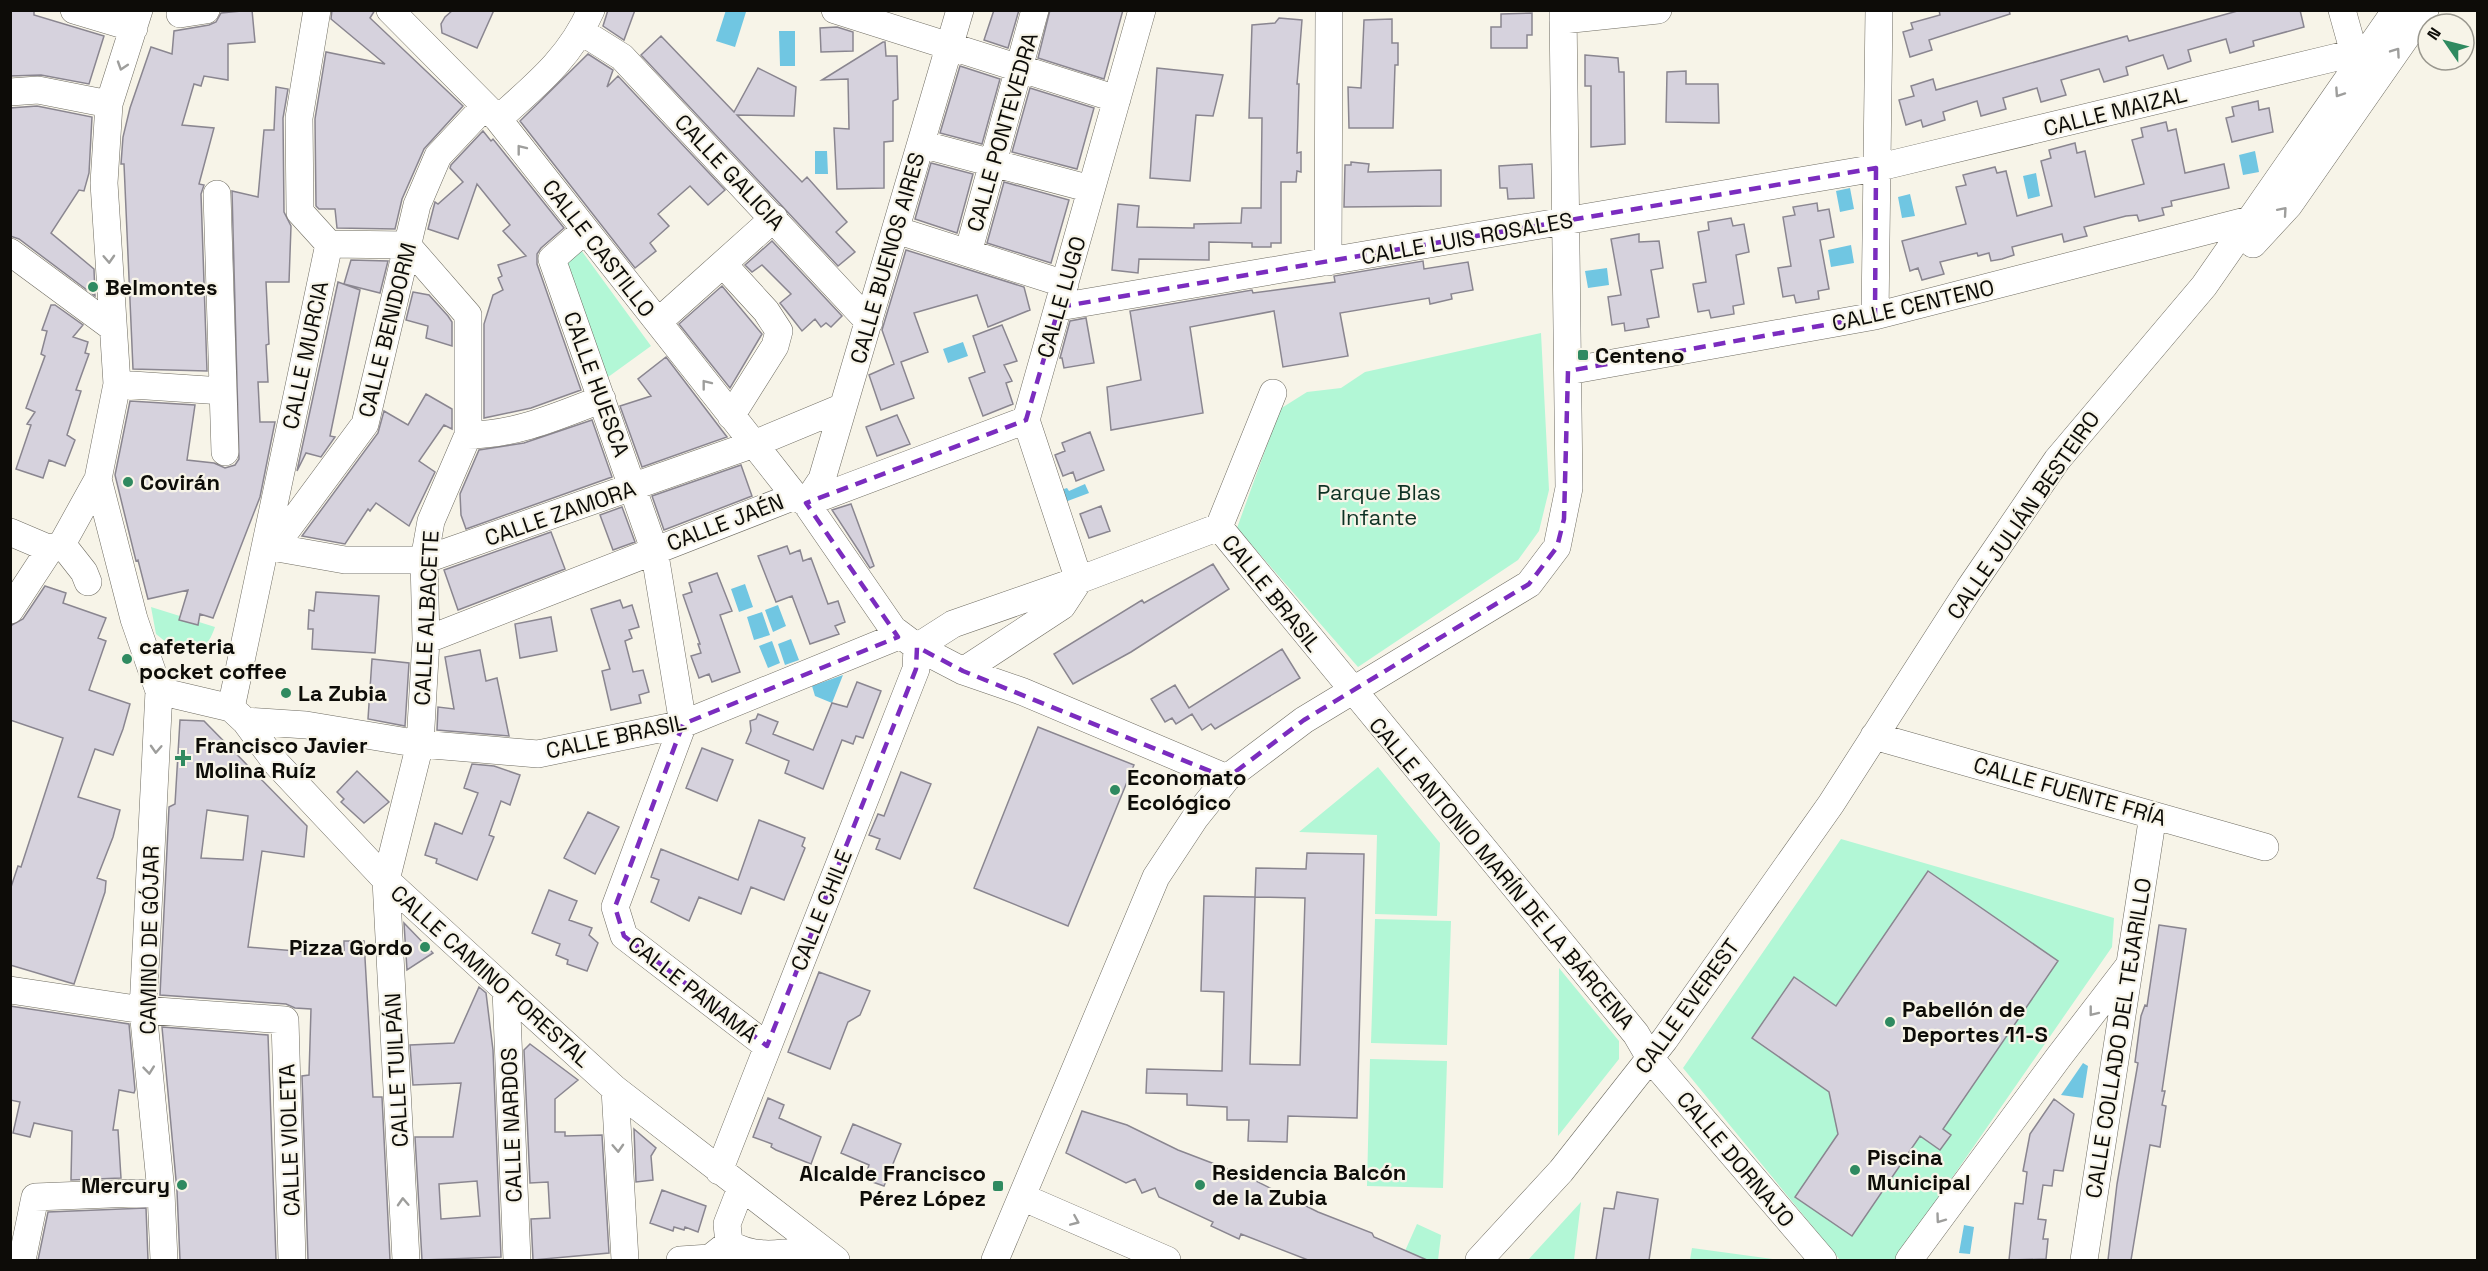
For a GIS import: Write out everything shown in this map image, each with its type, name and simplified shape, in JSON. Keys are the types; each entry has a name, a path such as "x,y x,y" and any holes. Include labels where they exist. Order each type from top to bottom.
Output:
{"street":[{"path":"10,610 56,547 98,479 117,384 104,183 109,104 136,19 74,10"},
{"path":"180,14 207,10"},
{"path":"317,10 299,118 300,212 329,244 407,245"},
{"name":"CALLE CASTILLO","path":"390,10 491,113 800,500 892,629 909,641"},
{"path":"835,10 1117,99"},
{"name":"CALLE BUENOS AIRES","path":"800,500 822,479 960,10"},
{"name":"CALLE PONTEVEDRA","path":"968,253 1035,10"},
{"name":"CALLE LUGO","path":"1026,420 1142,10"},
{"path":"1328,262 1329,10"},
{"path":"995,1260 1156,877 1195,818 1227,778 1304,720 1350,690 1529,584 1557,547 1569,488 1563,15 1658,10"},
{"path":"1875,316 1880,10"},
{"path":"2342,10 2358,57"},
{"name":"CALLE JULIÁN BESTEIRO","path":"1874,736 1969,589 2057,460 2210,278 2253,219 2358,57 2396,10"},
{"name":"CALLE JULIÁN BESTEIRO","path":"2210,278 2242,256 2289,205 2425,10"},
{"name":"CALLE BENIDORM","path":"270,547 365,424 417,205 438,156 491,113 557,66 586,21"},
{"name":"CALLE GALICIA","path":"586,21 869,322"},
{"name":"CALLE MAIZAL","path":"1876,168 2358,57"},
{"path":"10,92 38,90 109,104"},
{"path":"921,144 1091,189"},
{"name":"CALLE LUIS ROSALES","path":"1062,296 1328,262 1876,168"},
{"path":"217,194 225,452"},
{"path":"658,322 774,219"},
{"name":"CALLE CENTENO","path":"1568,371 1875,316 2253,219"},
{"path":"896,230 968,253 1062,296"},
{"name":"CALLE HUESCA","path":"584,231 552,259 654,549"},
{"name":"CALLE MURCIA","path":"238,714 329,244"},
{"name":"CALLE ALBACETE","path":"386,880 420,744 426,640 424,560 431,520 468,435 468,315 407,245"},
{"path":"10,252 113,328"},
{"path":"723,264 766,311 779,331 775,346 731,416"},
{"path":"117,384 223,391"},
{"path":"1219,527 1273,393"},
{"path":"468,435 494,435 539,423 602,399"},
{"name":"CALLE ZAMORA","path":"270,547 345,560 424,560 754,444 843,407"},
{"path":"963,671 1062,606 1079,580 1026,420"},
{"name":"CALLE JAÉN","path":"426,640 654,549 1026,420"},
{"path":"98,479 134,619 159,691 238,714"},
{"name":"CALLE BRASIL","path":"238,714 420,744 538,754 683,724 1219,527 1350,690"},
{"path":"10,531 56,547 84,572 88,582"},
{"name":"CALLE PANAMÁ","path":"654,549 683,724 615,907 624,936 767,1046"},
{"path":"909,641 963,671 1022,691 1227,778"},
{"name":"CALLE CHILE","path":"719,1171 916,669 909,641"},
{"name":"CALLE ANTONIO MARÍN DE LA BÁRCENA","path":"1350,690 1636,1034 1650,1058"},
{"name":"CAMINO DE GÓJAR","path":"159,691 142,1010 161,1192 164,1260"},
{"name":"CALLE CAMINO FORESTAL","path":"238,714 277,764 386,880 615,1089 828,1255"},
{"name":"CALLE FUENTE FRÍA","path":"1874,736 2265,847"},
{"name":"CALLE EVEREST","path":"1479,1260 1561,1171 1650,1058 1831,804 1874,736"},
{"name":"CALLE COLLADO DEL TEJARILLO","path":"2084,1260 2153,815"},
{"name":"CALLE TUILPÁN","path":"386,880 406,1260"},
{"path":"1909,1260 2129,966"},
{"path":"10,990 142,1010"},
{"name":"CALLE NARDOS","path":"506,990 517,1260"},
{"name":"CALLE VIOLETA","path":"142,1010 285,1020 292,1260"},
{"name":"CALLE DORNAJO","path":"1650,1058 1823,1260"},
{"path":"615,1089 625,1260"},
{"path":"736,1251 727,1224 741,1188"},
{"path":"22,1260 19,1233 35,1197 161,1192"},
{"path":"1022,1197 1167,1260"},
{"path":"777,1253 789,1226"},
{"path":"680,1260 710,1258 736,1251 758,1254 828,1255"}],"highlighted area":[{"path":"1876,168 1875,316 1568,371 1564,519 1557,547 1529,584 1304,720 1227,778 963,671 917,647 916,669 767,1046 624,936 615,907 683,724 898,637 806,503 1026,420 1059,307"}],"green space":[{"path":"581,250 651,346 604,380 566,264"},
{"name":"Parque Blas Infante","path":"1541,333 1549,490 1539,531 1518,560 1358,667 1237,528 1280,409 1307,392 1341,388 1365,372"},
{"path":"151,607 215,627 209,640 202,647 177,651 156,634"},
{"path":"1378,767 1440,843 1437,916 1375,914 1377,835 1299,832"},
{"path":"1841,839 2114,918 2112,947 1895,1260 1840,1260 1683,1068"},
{"path":"1375,919 1451,921 1447,1045 1371,1043"},
{"path":"1559,968 1619,1041 1619,1059 1558,1136"},
{"path":"1370,1059 1447,1061 1443,1188 1367,1186"},
{"path":"1581,1202 1574,1260 1528,1260"},
{"path":"1417,1224 1441,1235 1438,1260 1401,1260"},
{"path":"1692,1248 1780,1260 1690,1260"}],"water":[{"path":"726,10 746,12 735,47 716,41"},
{"path":"779,31 795,31 795,66 780,66"},
{"path":"815,151 827,151 828,174 815,174"},
{"path":"2255,151 2259,172 2243,175 2239,155"},
{"path":"2036,173 2040,196 2028,199 2023,176"},
{"path":"1850,188 1854,209 1840,212 1836,191"},
{"path":"1910,194 1915,216 1902,218 1898,197"},
{"path":"1851,245 1854,263 1831,267 1828,250"},
{"path":"1607,268 1609,285 1588,288 1585,271"},
{"path":"963,342 968,356 948,363 943,349"},
{"path":"1085,484 1089,493 1065,502 1061,490 1067,488 1069,491"},
{"path":"745,584 753,607 739,612 731,589"},
{"path":"778,605 786,626 773,632 765,610"},
{"path":"762,612 770,635 754,640 747,617"},
{"path":"791,639 799,660 785,665 778,644"},
{"path":"772,641 780,663 768,668 759,646"},
{"path":"843,675 832,703 815,696 812,686"},
{"path":"2083,1063 2088,1066 2083,1098 2061,1095"},
{"path":"1964,1225 1974,1227 1970,1254 1959,1253"}],"building":[{"path":"10,10 34,10 34,15 104,36 89,84 41,75 10,76"},
{"path":"252,10 255,42 228,44 228,80 204,76 201,86 194,84 182,125 214,128 199,184 204,185 201,194 207,371 133,369 124,164 121,164 123,137 130,108 151,47 172,54 174,31 209,25 216,22 221,13"},
{"path":"332,10 375,10 370,18 463,106 424,149 402,199 395,229 337,228 335,209 319,209 316,206 315,119 326,52 385,64 331,19"},
{"path":"453,10 494,10 477,48 442,33 441,24"},
{"path":"608,10 635,10 624,40 603,26"},
{"path":"994,10 1019,10 1008,48 984,40"},
{"path":"1050,10 1123,10 1104,79 1038,58"},
{"path":"1939,10 2009,10 2010,14 1929,40 1932,50 1910,57 1903,32 1913,29 1911,23 1940,15"},
{"path":"2241,10 2300,10 2304,27 2253,41 2254,46 2230,53 2226,39 2188,50 2191,61 2168,69 2163,55 2126,67 2128,75 2104,82 2099,69 2061,80 2066,95 2041,102 2037,88 2003,98 2006,109 1981,116 1977,101 1943,112 1945,120 1923,127 1921,120 1906,125 1899,100 1914,96 1911,86 1933,79 1936,90 2127,36 2129,41"},
{"path":"1532,13 1532,35 1527,35 1527,48 1491,48 1491,27 1501,27 1501,14"},
{"path":"1279,18 1302,20 1297,84 1299,84 1297,153 1301,152 1301,172 1297,171 1296,182 1281,182 1281,243 1271,243 1271,247 1252,247 1252,243 1209,242 1209,260 1139,259 1138,273 1112,270 1118,204 1139,206 1137,227 1194,228 1194,224 1241,223 1242,208 1261,208 1262,118 1249,118 1252,25 1275,23"},
{"path":"1392,19 1392,43 1398,43 1393,128 1349,128 1348,87 1361,88 1364,20"},
{"path":"837,27 853,32 853,51 821,52 820,28"},
{"path":"661,36 734,112 758,68 796,87 794,116 737,115 802,182 807,177 847,222 836,232 855,252 838,266 641,55"},
{"path":"885,42 886,56 897,56 898,99 893,101 893,141 884,142 884,188 837,189 834,128 849,129 848,79 822,80"},
{"path":"588,54 613,70 607,87 618,76 725,190 708,205 690,186 658,214 669,226 650,243 656,251 635,268 520,121"},
{"path":"1585,55 1618,58 1619,72 1624,72 1625,144 1591,147 1591,86 1585,86"},
{"path":"960,66 1000,79 982,144 940,133"},
{"path":"1157,68 1223,75 1213,116 1196,115 1190,181 1150,178"},
{"path":"1686,71 1686,84 1718,84 1719,123 1666,122 1667,72"},
{"path":"276,87 288,89 283,118 284,212 291,226 289,282 266,282 268,382 258,382 260,422 275,422 260,497 213,618 200,614 198,625 179,620 188,590 148,599 138,560 136,561 115,475 130,401 195,405 187,460 214,463 225,468 235,465 239,459 232,191 258,197 264,130 274,130"},
{"path":"1030,88 1094,108 1077,169 1012,152"},
{"path":"2258,101 2259,110 2269,108 2273,132 2232,142 2226,118 2234,116 2232,107"},
{"path":"37,106 92,117 89,173 84,191 79,190 51,233 94,269 95,296 19,239 10,236 10,108"},
{"path":"2166,122 2168,131 2176,129 2185,173 2224,164 2229,188 2171,201 2172,206 2162,208 2164,215 2139,221 2137,215 2126,216 2084,227 2087,236 2064,242 2062,234 2012,247 2014,255 2002,259 1991,261 1989,253 1978,256 1977,253 1940,262 1944,274 1922,280 1918,268 1910,271 1902,241 1966,224 1956,187 1966,185 1963,175 1995,167 1997,173 2006,171 2017,216 2052,206 2041,161 2051,158 2049,150 2075,143 2077,153 2085,151 2095,197 2144,184 2132,140 2143,137 2141,128"},
{"path":"483,131 491,141 493,139 564,228 541,248 537,254 537,264 581,390 531,408 484,418 484,324 493,295 503,290 498,278 502,276 498,265 526,256 503,231 510,225 477,184 458,239 428,229 435,202 438,204 463,182 450,168 451,165"},
{"path":"1351,162 1369,164 1368,172 1441,170 1441,206 1344,207 1345,165 1351,165"},
{"path":"931,163 973,174 957,233 915,219"},
{"path":"1532,164 1534,198 1508,199 1507,188 1500,188 1499,166"},
{"path":"1004,182 1069,200 1051,263 987,243"},
{"path":"1817,203 1818,211 1829,209 1834,237 1820,240 1829,289 1818,291 1819,299 1796,303 1794,295 1783,297 1778,268 1791,266 1783,217 1795,215 1793,207"},
{"path":"1731,218 1733,226 1744,224 1749,252 1736,255 1744,304 1733,306 1734,314 1711,318 1709,310 1698,312 1693,284 1706,282 1698,232 1709,230 1708,222"},
{"path":"1639,234 1639,242 1659,241 1663,268 1651,270 1659,317 1647,319 1649,327 1625,331 1624,323 1612,325 1608,297 1621,295 1611,239"},
{"path":"772,241 842,316 831,327 826,323 821,327 815,319 802,331 780,303 791,294 762,265 752,272 745,265"},
{"path":"906,250 1024,287 1030,310 988,327 977,295 914,313 928,352 901,362 914,398 881,410 869,375 894,364 882,330"},
{"path":"351,260 388,261 380,293 344,284"},
{"path":"1423,261 1424,269 1468,262 1473,290 1451,294 1452,299 1430,304 1429,298 1340,313 1348,356 1283,367 1274,311 1190,327 1203,413 1111,430 1107,387 1141,380 1130,311 1252,290 1253,293 1335,282 1334,276"},
{"path":"338,282 360,290 330,436 335,437 321,457 306,453 297,471"},
{"path":"722,286 762,334 730,388 679,324"},
{"path":"413,292 429,295 448,316 452,322 452,346 426,338 428,326 406,320"},
{"path":"51,305 55,305 83,325 73,337 88,342 85,353 89,354 76,390 81,391 67,435 75,440 65,466 49,460 43,478 16,469 31,425 27,424 35,412 26,408 45,356 41,354 47,331 42,330"},
{"path":"1086,318 1094,363 1064,368 1062,358 1060,358 1070,321"},
{"path":"1002,325 1017,361 1004,365 1012,381 1006,383 1013,404 983,416 969,378 985,372 973,336"},
{"path":"666,357 727,437 642,467 620,406 651,396 638,379"},
{"path":"426,394 452,409 452,429 444,425 419,461 435,472 409,526 376,503 370,511 368,509 345,544 302,536 378,433 384,411 408,425"},
{"path":"897,415 910,444 877,456 866,427"},
{"path":"592,420 612,477 466,529 461,515 460,494 479,450 524,443"},
{"path":"1090,432 1104,470 1076,481 1073,472 1063,476 1055,455 1065,451 1062,443"},
{"path":"741,465 752,496 664,530 652,496"},
{"path":"851,504 874,566 870,568 832,510"},
{"path":"1101,506 1110,531 1089,538 1080,514"},
{"path":"622,507 635,542 613,550 600,515"},
{"path":"551,532 565,569 458,610 444,570"},
{"path":"787,546 790,554 800,550 803,561 811,558 828,604 838,601 845,622 835,626 839,634 810,644 792,596 776,602 758,556"},
{"path":"1213,564 1229,589 1131,652 1073,684 1054,654 1142,600 1144,603"},
{"path":"717,573 732,611 720,615 740,672 712,682 709,674 699,678 691,656 701,653 698,644 700,644 683,595 692,592 689,583"},
{"path":"45,586 66,593 63,603 106,618 98,638 106,641 89,690 130,704 113,755 95,749 78,797 120,810 113,837 97,878 106,881 105,892 74,984 10,965 10,890 18,866 21,867 63,738 10,720 10,626 23,619"},
{"path":"316,592 379,596 375,653 312,649 313,629 308,629 309,610 314,611"},
{"path":"620,600 623,608 632,605 639,627 629,630 632,638 625,641 633,672 643,670 649,692 639,695 641,703 611,710 602,671 610,669 591,609"},
{"path":"551,617 557,651 520,658 515,624"},
{"path":"1282,649 1300,678 1215,729 1211,724 1202,730 1192,714 1176,724 1172,718 1165,722 1151,699 1175,685 1189,708"},
{"path":"480,650 486,681 497,678 509,736 437,730 438,707 454,709 445,657"},
{"path":"372,659 409,663 405,726 368,719"},
{"path":"857,682 881,691 863,738 856,736 853,744 842,740 823,789 785,773 789,761 746,743 751,731 750,721 756,719 758,714 778,722 773,734 813,750 832,703 847,707"},
{"path":"180,720 204,721 307,826 304,857 262,851 248,947 344,955 344,941 364,941 373,1097 382,1097 390,1260 308,1260 302,1076 309,1075 311,1009 295,1008 286,1004 160,995 169,807 175,804","holes":["207,810 248,816 243,860 201,858"]},
{"path":"1038,727 1134,765 1068,926 974,888"},
{"path":"702,748 733,760 717,801 686,788"},
{"path":"472,764 494,766 520,775 510,805 501,801 489,835 494,837 477,880 436,863 437,859 425,855 435,823 462,834 478,793 464,788"},
{"path":"357,771 389,802 364,823 341,802 344,799 337,792"},
{"path":"901,772 931,784 900,859 876,849 880,839 869,835 878,814 884,816"},
{"path":"588,812 619,827 595,874 564,858"},
{"path":"759,820 805,838 802,846 805,848 784,900 751,887 741,914 699,897 689,921 651,902 659,880 651,877 661,849 738,880"},
{"path":"1307,853 1364,854 1357,1118 1288,1116 1287,1142 1248,1141 1249,1120 1227,1120 1227,1107 1187,1105 1187,1094 1146,1093 1147,1069 1222,1071 1224,992 1201,991 1204,896 1255,897 1256,868 1306,869","holes":["1255,897 1305,898 1300,1065 1250,1064"]},
{"name":"Pabellón de Deportes 11-S","path":"1928,871 2058,961 1943,1129 1951,1135 1940,1150 1920,1136 1852,1236 1795,1197 1838,1134 1829,1092 1752,1038 1794,977 1836,1006"},
{"path":"549,890 577,901 569,920 592,928 589,935 598,943 587,971 567,964 568,960 556,955 560,944 532,933"},
{"path":"404,923 433,953 407,970"},
{"path":"2159,925 2186,929 2162,1091 2165,1091 2162,1105 2166,1106 2160,1147 2150,1145 2131,1260 2108,1260 2117,1184 2138,1063 2135,1062 2141,1016 2145,1005 2147,1006"},
{"path":"819,972 870,991 860,1015 848,1022 830,1069 788,1052"},
{"path":"479,987 486,993 493,1050 501,1257 422,1260 415,1137 453,1137 461,1083 413,1085 410,1045 454,1043","holes":["477,1181 480,1216 441,1219 439,1184"]},
{"path":"10,1006 129,1024 135,1090 134,1093 119,1090 113,1130 118,1130 121,1178 71,1180 72,1131 34,1123 30,1137 13,1133 20,1102 10,1100"},
{"path":"162,1027 268,1035 276,1260 180,1260 177,1191"},
{"path":"530,1044 578,1080 555,1099 555,1132 565,1132 565,1136 602,1135 609,1253 533,1260 531,1219 550,1218 548,1182 530,1183 524,1050"},
{"path":"768,1098 784,1105 779,1118 821,1137 811,1164 776,1150 771,1147 772,1144 753,1137"},
{"path":"2054,1099 2074,1114 2063,1171 2054,1170 2052,1186 2043,1185 2038,1219 2046,1220 2043,1239 2048,1239 2046,1259 2009,1260 2015,1203 2023,1204 2027,1172 2023,1171 2030,1134"},
{"name":"Residencia Balcón de la Zubia","path":"1082,1111 1127,1125 1178,1150 1246,1176 1318,1212 1372,1233 1374,1237 1427,1260 1308,1260 1241,1234 1239,1239 1211,1226 1213,1222 1159,1197 1155,1188 1142,1193 1135,1179 1126,1183 1066,1153"},
{"path":"853,1124 901,1144 884,1186 864,1179 869,1165 841,1153"},
{"path":"634,1129 656,1148 651,1156 653,1180 636,1182"},
{"path":"662,1190 706,1206 698,1232 685,1227 684,1230 674,1227 673,1231 650,1223"},
{"path":"1617,1192 1658,1199 1649,1260 1596,1260 1604,1208 1614,1209"},
{"path":"146,1208 148,1260 38,1260 48,1212"}],"place":[{"name":"Belmontes","path":"93,287"},
{"name":"Centeno","path":"1583,355"},
{"name":"Covirán","path":"128,482"},
{"name":"cafeteria pocket coffee","path":"127,659"},
{"name":"La Zubia","path":"286,693"},
{"name":"Francisco Javier Molina Ruíz","path":"183,758"},
{"name":"Economato Ecológico","path":"1115,790"},
{"name":"Pizza Gordo","path":"425,947"},
{"name":"Pabellón de Deportes 11-S","path":"1890,1022"},
{"name":"Piscina Municipal","path":"1855,1170"},
{"name":"Mercury","path":"182,1185"},
{"name":"Residencia Balcón de la Zubia","path":"1200,1185"},
{"name":"Alcalde Francisco Pérez López","path":"998,1186"}]}
